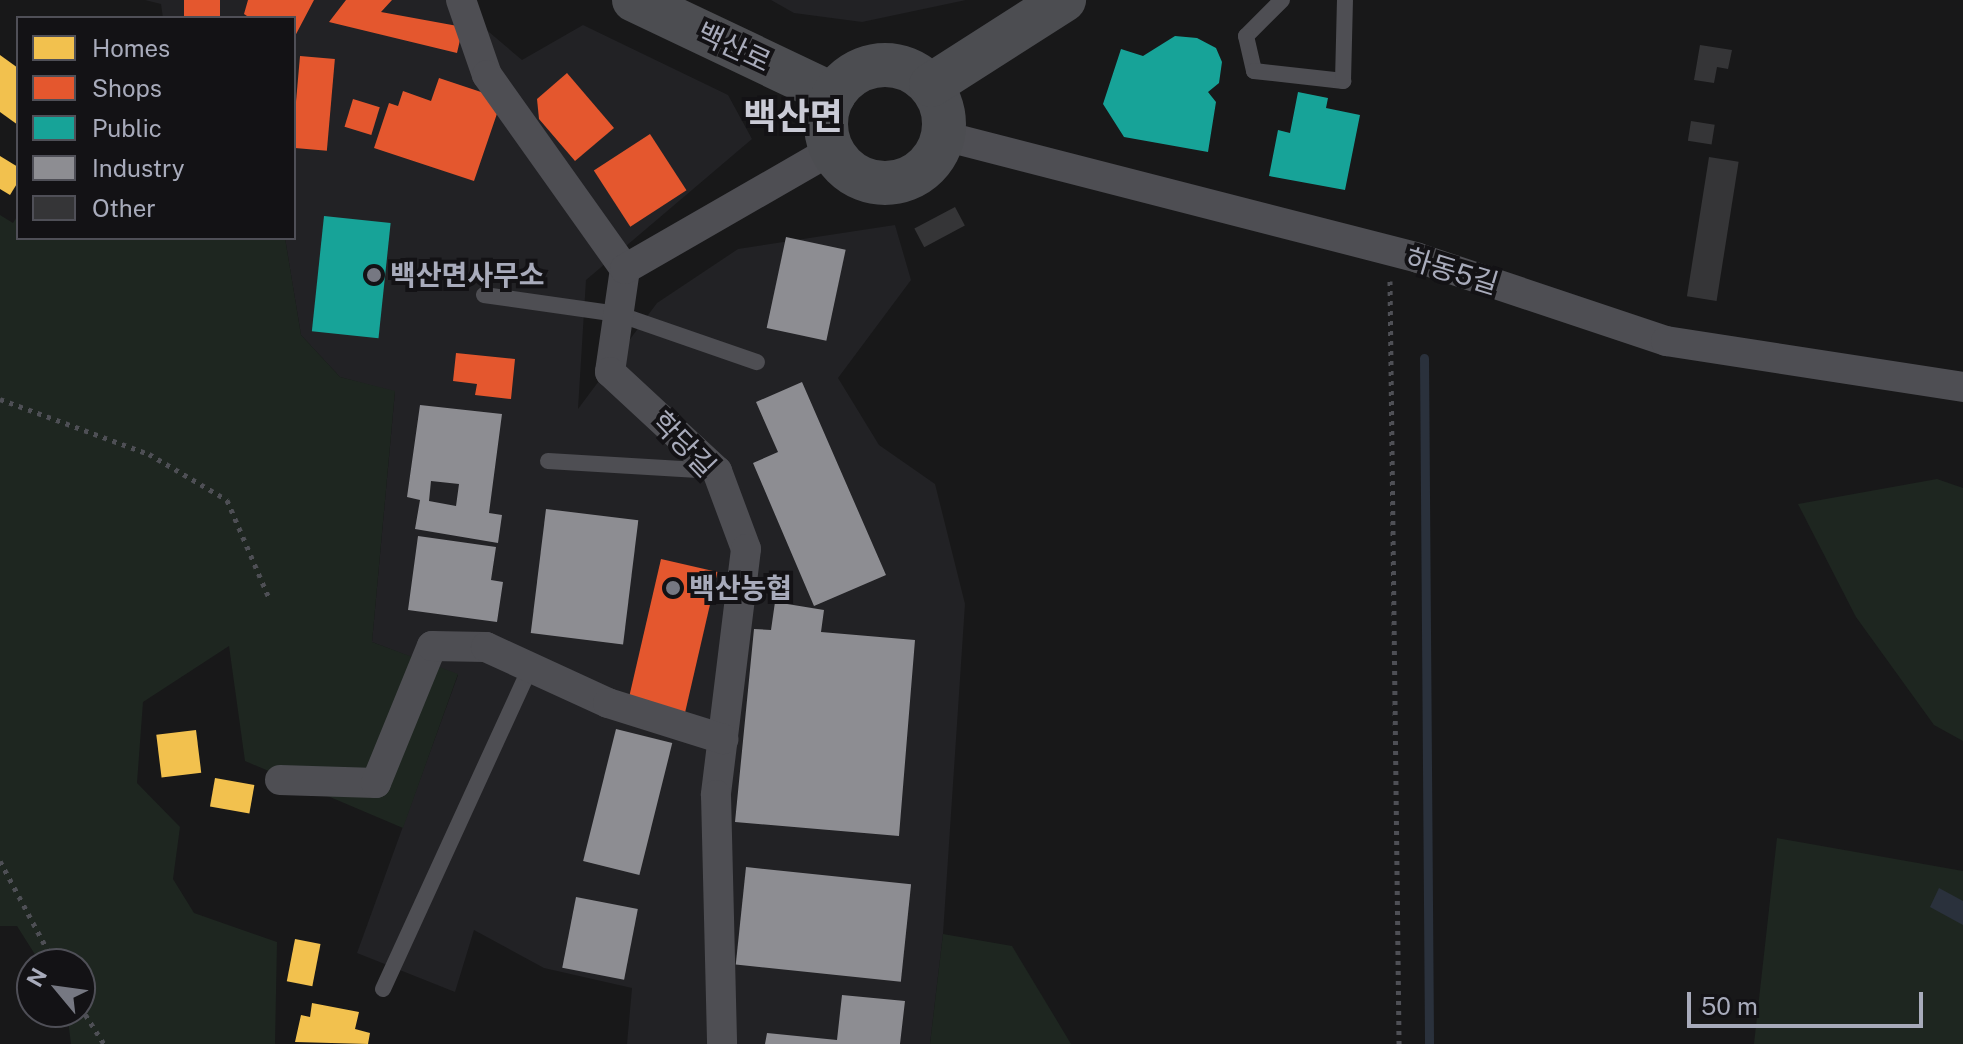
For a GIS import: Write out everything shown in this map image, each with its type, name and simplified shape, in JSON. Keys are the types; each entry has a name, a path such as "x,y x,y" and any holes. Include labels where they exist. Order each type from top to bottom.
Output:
{"main road":[{"name":"백산로","path":"634,0 834,95"},
{"path":"931,85 1064,0"},
{"path":"880,64 899,66 931,85 940,101 944,136 925,168 893,183 857,176 832,150 827,112 834,95 846,79 880,64"}],"street":[{"path":"461,0 487,75 625,269 832,150"},
{"name":"하동5길","path":"944,136 1389,252 1666,341 1963,387"},
{"name":"학당길","path":"625,269 610,372 717,471 746,549 716,795 722,1044"},
{"path":"280,780 376,783 432,646 486,647 531,665 608,703 723,739"}],"lane":[{"path":"1282,0 1246,36 1254,71 1343,81 1345,0"},
{"path":"484,295 618,314 757,362"},
{"path":"548,461 717,471"},
{"path":"383,989 531,665"}],"path":[{"path":"1389,252 1399,1044"},
{"path":"0,399 149,454 227,500 269,598"},
{"path":"0,861 46,948"}],"shaded area":[{"path":"145,0 451,0 522,60 583,25 728,95 752,139 586,280 578,409 657,303 738,249 895,225 911,280 838,378 879,445 935,484 965,604 943,934 930,1044 627,1044 632,988 544,968 474,930 455,992 357,953 458,675 372,642 395,392 340,377 301,335 285,240 296,240 296,16 163,16 161,4"},
{"path":"771,0 966,0 862,22 794,13"},
{"path":"0,215 13,223 16,218 16,240 285,240 301,335 340,377 395,391 372,642 458,674 403,828 245,761 229,646 143,702 137,783 180,827 173,879 194,913 277,942 275,1044 71,1044 69,1028 96,1028 96,948 31,948 17,926 0,926"},
{"path":"1937,479 1963,488 1963,741 1934,725 1856,617 1798,504"},
{"path":"1777,838 1963,871 1963,1044 1754,1044"},
{"path":"1939,888 1963,901 1963,925 1930,907"},
{"path":"943,934 1012,946 1071,1044 930,1044"}],"building: Homes":[{"path":"0,55 16,67 16,124 0,112"},
{"path":"0,156 16,166 16,185 10,195 0,189"},
{"path":"196,730 201,773 162,778 156,735"},
{"path":"215,778 254,785 249,814 210,807"},
{"path":"295,939 321,944 312,986 287,981"},
{"path":"312,1003 359,1012 355,1029 370,1033 368,1044 295,1042 301,1015 310,1017"}],"building: Shops":[{"path":"184,0 220,0 220,16 184,16"},
{"path":"248,0 314,0 296,34 296,16 244,14"},
{"path":"346,0 392,0 381,12 463,27 457,53 329,22"},
{"path":"300,56 335,59 327,151 296,148"},
{"path":"567,73 614,128 575,161 539,119 537,99"},
{"path":"439,78 502,99 474,181 374,148 389,103 398,106 403,91 431,101"},
{"path":"353,99 380,107 371,135 345,127"},
{"path":"650,134 686,190 630,227 594,170"},
{"path":"456,353 515,359 511,399 475,395 477,384 453,381"},
{"path":"661,559 718,572 685,713 628,700"}],"building: Public":[{"path":"1175,36 1197,38 1216,48 1222,62 1219,83 1208,92 1216,102 1208,152 1124,137 1103,104 1121,49 1143,56"},
{"path":"1298,92 1328,98 1326,108 1360,115 1345,190 1269,176 1278,130 1290,133"},
{"path":"324,216 391,223 379,338 312,331"}],"building: Industry":[{"path":"786,237 846,250 826,341 767,328"},
{"path":"802,382 886,575 814,606 753,463 778,452 756,402"},
{"path":"420,405 502,414 489,513 502,515 498,543 415,529 420,500 407,497","holes":["431,481 459,484 456,506 429,501"]},
{"path":"546,509 638,520 623,644 531,633"},
{"path":"418,536 496,547 491,580 503,582 497,622 408,610"},
{"path":"775,602 824,610 821,632 915,640 899,836 735,822 754,629 771,630"},
{"path":"616,729 672,743 639,875 583,861"},
{"path":"746,867 911,884 901,982 736,964"},
{"path":"576,897 638,909 624,980 562,968"},
{"path":"842,995 905,1001 900,1044 765,1044 767,1033 837,1040"}],"building: Other":[{"path":"1700,45 1732,50 1728,69 1717,67 1714,83 1694,80"},
{"path":"1691,121 1715,125 1712,145 1688,141"},
{"path":"1709,157 1739,162 1717,301 1687,296"},
{"path":"955,207 965,226 924,247 914,229"}],"waterway":[{"path":"1424,358 1429,1044"}],"place":[{"name":"백산면사무소","path":"374,275"},
{"name":"백산농협","path":"673,588"}],"district":[{"name":"백산면","path":"793,117"}]}
